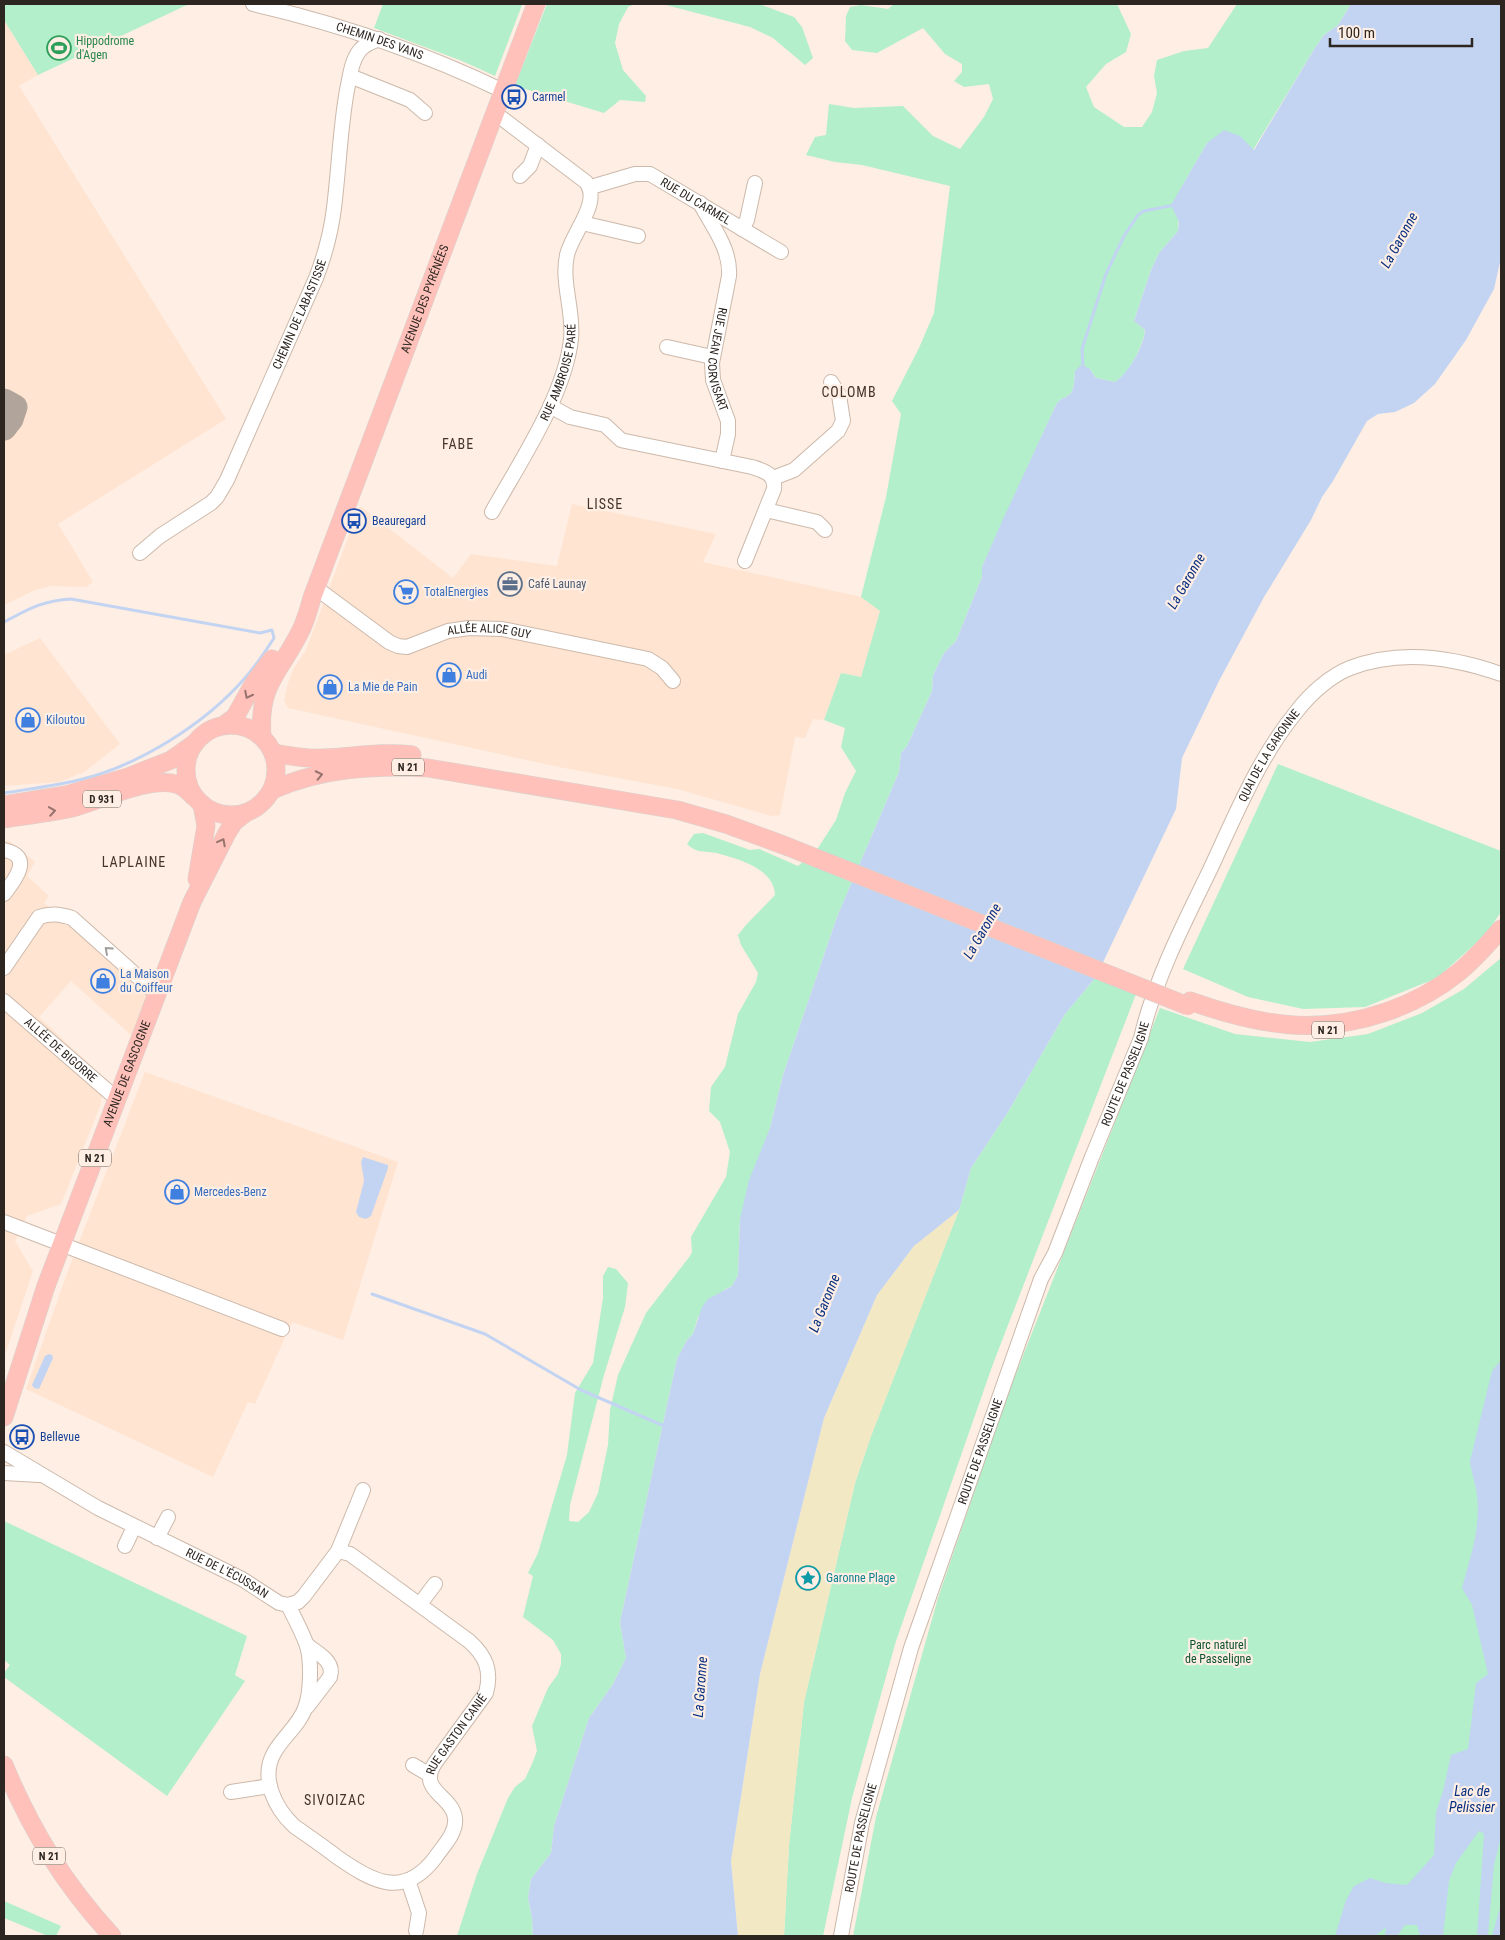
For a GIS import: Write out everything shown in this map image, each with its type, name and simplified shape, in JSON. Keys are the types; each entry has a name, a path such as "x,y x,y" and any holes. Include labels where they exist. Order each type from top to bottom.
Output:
{"main road":[{"name":"AVENUE DES PYRÉNÉES","path":"262,736 260,717 265,695 275,673 301,632 314,591 536,4"},
{"name":"AVENUE DES PYRÉNÉES","path":"224,725 235,717 242,707 254,683 294,627 314,591"},
{"path":"224,725 244,727 262,736 274,753 277,765 276,778 272,790 261,804 244,814 230,815 215,812 199,801 188,784 186,770 188,755 195,742 208,731 224,725"},
{"name":"D 931","path":"4,805 66,795 128,777 171,760 195,742"},
{"name":"N 21","path":"274,753 297,758 383,754 432,758 483,771 676,804 714,815 1236,1022 1286,1031 1346,1028 1396,1014 1441,992 1461,978 1501,941"},
{"name":"N 21","path":"272,790 296,779 341,770 398,766 428,768 677,810 788,844"},
{"name":"D 931","path":"4,819 72,808 146,785 162,783 176,784 184,788 199,801"},
{"name":"AVENUE DE GASCOGNE","path":"192,902 206,826 199,801"},
{"name":"AVENUE DE GASCOGNE","path":"4,1417 46,1286 192,902 227,832 234,822 244,814"},
{"name":"N 21","path":"1189,1003 1272,1024 1311,1026 1349,1022 1402,1006 1443,984 1472,961 1501,929"},
{"name":"N 21","path":"4,1764 18,1799 39,1840 71,1887 112,1936"}],"street":[{"name":"CHEMIN DES VANS","path":"253,4 289,12 379,39 463,71 504,91"},
{"name":"CHEMIN DE LABASTISSE","path":"140,553 160,536 210,503 222,490 316,278 329,237 334,208 342,120 350,76 360,50 366,44 379,39"},
{"path":"350,76 410,100 425,113"},
{"path":"495,113 580,176 591,187"},
{"path":"520,176 530,166 538,145"},
{"name":"RUE DU CARMEL","path":"591,187 643,173 659,179 781,252"},
{"name":"RUE DU CARMEL","path":"742,229 747,220 755,183"},
{"name":"RUE AMBROISE PARÉ","path":"492,512 550,406 562,378 569,353 572,312 565,268 570,244 582,223 590,203 591,187"},
{"name":"RUE JEAN CORVISART","path":"700,204 726,251 730,265 712,357 713,380 728,420 728,434 722,461"},
{"path":"582,223 638,236"},
{"path":"667,347 712,357"},
{"path":"773,478 794,470 838,431 843,421 839,395 831,382"},
{"path":"550,406 570,417 605,425 621,440 764,471 773,478 774,489 745,561"},
{"path":"766,510 816,522 825,530"},
{"name":"ALLÉE ALICE GUY","path":"314,591 389,642 398,646 407,647 435,635 455,630 469,628 502,629 648,660 662,668 673,681"},
{"name":"QUAI DE LA GARONNE","path":"1161,979 1184,925 1261,766 1284,728 1312,694 1325,683 1349,668 1386,659 1410,656 1447,659 1501,674"},
{"name":"QUAI DE LA GARONNE","path":"1474,665 1501,665"},
{"path":"4,850 17,857 20,869 4,894"},
{"path":"4,968 39,918 48,914 62,914 72,918 157,994"},
{"name":"ROUTE DE PASSELIGNE","path":"841,1936 862,1823 911,1648 1041,1280 1055,1253 1112,1106 1141,1038 1161,979"},
{"name":"ALLÉE DE BIGORRE","path":"4,1001 117,1099"},
{"path":"4,1222 282,1329"},
{"name":"RUE DE L'ÉCUSSAN","path":"4,1452 134,1527 233,1574 279,1603 288,1605"},
{"name":"RUE DE L'ÉCUSSAN","path":"4,1473 42,1475"},
{"path":"305,1710 309,1678 306,1645 288,1605 298,1602 304,1596 338,1551 363,1490"},
{"path":"157,1538 168,1517"},
{"path":"125,1546 134,1527"},
{"name":"RUE GASTON CANIÉ","path":"338,1551 350,1554 479,1649 486,1660 489,1671 486,1694 435,1764 430,1775 430,1783 434,1790 448,1803 454,1812 454,1829 431,1863 423,1871 408,1880"},
{"path":"420,1604 434,1584"},
{"path":"306,1645 329,1662 332,1672 274,1753 270,1765 270,1786 273,1797 284,1817 294,1826 361,1874 375,1881 390,1883 408,1880 419,1913 416,1931"},
{"path":"413,1765 430,1775"},
{"path":"231,1792 270,1786"}],"shaded area":[{"path":"4,20 38,75 19,86 226,419 58,524 93,582 86,587 51,586 35,590 4,605"},
{"path":"572,504 716,534 703,562 861,597 880,611 861,677 841,673 824,720 813,719 805,738 795,737 780,815 772,816 677,789 559,767 288,708 284,700 288,683 294,668 306,650 360,506 453,578 471,554 557,566"},
{"path":"40,638 120,744 84,772 59,782 4,786 4,655"},
{"path":"4,841 9,841 35,862 27,876 49,896 44,903 150,995 132,1036 71,981 39,1017 105,1079 100,1106 61,1204 27,1216 15,1241 33,1271 4,1358"},
{"path":"145,1072 398,1162 343,1340 292,1322 255,1404 248,1402 213,1477 26,1389 68,1271"}],"green space":[{"name":"Hippodrome d'Agen","path":"4,4 189,4 38,75 4,20"},
{"path":"383,4 522,5 495,76 462,61 374,28"},
{"path":"547,4 635,4 628,7 619,24 615,43 623,70 646,96 645,102 620,100 604,113 515,86"},
{"path":"662,4 759,4 794,17 802,27 813,58 805,65 773,38 750,27"},
{"path":"894,4 1117,4 1131,34 1126,52 1106,64 1086,87 1094,107 1124,127 1142,127 1152,112 1157,93 1154,76 1157,60 1184,51 1208,48 1237,4 1351,4 1338,25 1324,35 1313,51 1253,150 1248,144 1207,143 1180,190 1178,231 1159,253 1151,270 1134,321 1145,330 1144,337 1125,373 1115,382 1096,378 1089,368 1075,371 1074,385 1071,393 1059,401 1055,407 982,567 982,577 956,641 944,653 933,675 932,691 907,746 901,753 899,772 837,917 783,1075 770,1128 740,1219 738,1275 732,1286 724,1290 698,1317 693,1334 687,1340 677,1359 620,1622 626,1658 613,1684 589,1718 554,1826 551,1853 531,1879 528,1898 533,1936 457,1936 477,1874 508,1798 515,1787 525,1779 537,1751 532,1726 548,1688 558,1674 561,1664 561,1654 553,1640 523,1617 533,1576 528,1573 538,1553 567,1455 575,1393 593,1363 603,1298 603,1276 608,1267 616,1269 628,1283 625,1307 604,1375 570,1505 569,1521 578,1522 589,1512 598,1493 608,1445 610,1410 618,1375 646,1313 690,1256 692,1252 691,1237 726,1177 730,1152 720,1122 709,1111 711,1087 725,1067 738,1014 756,982 758,973 741,945 738,935 775,895 769,878 755,867 720,854 695,850 687,844 694,834 703,833 750,850 759,849 798,866 818,848 836,820 845,793 856,771 841,747 845,728 824,720 841,673 861,677 880,611 861,597 886,497 901,414 892,401 919,348 934,313 950,186 862,165 835,162 806,155 815,137 826,135 829,104 854,108 903,106 933,136 960,149 984,117 993,99 989,84 964,87 954,81 962,72 962,64 945,54 923,28 877,53 852,50 845,41 846,16 850,7 861,5 888,9"},
{"path":"1278,764 1501,851 1501,912 1486,934 1437,978 1365,1007 1303,1009 1248,997 1183,969"},
{"name":"Parc naturel de Passeligne","path":"1501,958 1501,1936 853,1936 876,1817 938,1598 1006,1399 1160,1008 1235,1034 1310,1042 1368,1034 1422,1013 1464,989"},
{"path":"1096,977 1136,994 993,1364 896,1641 852,1798 823,1936 784,1936 789,1845 804,1702 855,1483 871,1436 959,1210 971,1168 1008,1112 1065,1014"},
{"path":"4,1521 247,1636 235,1675 245,1681 167,1796 4,1677 4,1673 10,1665 4,1660"},
{"path":"4,1901 61,1926 56,1936 48,1936 4,1918"}],"sand":[{"name":"Garonne Plage","path":"959,1210 871,1436 855,1483 804,1702 789,1845 784,1936 738,1936 731,1861 760,1674 824,1418 877,1295 914,1246"}],"water":[{"name":"La Garonne","path":"1351,4 1501,4 1501,258 1494,289 1466,340 1435,384 1414,403 1395,412 1378,414 1367,421 1322,497 1311,520 1264,597 1219,681 1182,758 1176,809 1096,977 1065,1014 1008,1112 971,1168 959,1210 914,1246 877,1295 824,1418 760,1674 731,1861 738,1936 533,1936 528,1898 531,1879 551,1853 554,1826 589,1718 613,1684 626,1658 620,1622 677,1359 687,1340 693,1334 702,1307 708,1299 732,1286 738,1275 740,1219 749,1180 770,1128 783,1075 837,917 899,772 901,753 907,746 932,691 933,675 944,653 956,641 982,577 982,567 1003,519 1055,407 1059,401 1072,391 1075,371 1081,365 1089,368 1096,378 1115,382 1130,366 1142,344 1145,330 1134,321 1151,270 1159,253 1178,231 1179,222 1171,205 1207,143 1224,130 1240,136 1254,150 1313,51 1324,35 1338,25"},
{"path":"363,1157 388,1165 371,1216 366,1219 359,1217 356,1212 364,1181 361,1162"},
{"path":"49,1354 53,1358 39,1389 34,1388 32,1385 45,1356"},
{"name":"Lac de Pelissier","path":"1501,1360 1501,1837 1494,1865 1488,1935 1492,1936 1477,1936 1484,1834 1479,1831 1456,1863 1449,1881 1443,1936 1420,1936 1417,1925 1405,1925 1397,1936 1385,1936 1386,1927 1375,1936 1335,1936 1346,1900 1354,1886 1370,1878 1386,1883 1407,1885 1434,1855 1436,1812 1451,1755 1468,1749 1476,1683 1488,1674 1472,1605 1462,1588 1474,1542 1478,1508 1470,1461 1492,1371"},
{"path":"1501,1904 1501,1936 1492,1936"}],"waterway":[{"path":"1083,368 1082,349 1106,274 1124,236 1138,215 1144,211 1175,205"},
{"path":"4,622 43,604 71,599 260,633 272,630 274,638 253,669 229,695 190,727 147,754 124,765 79,780 4,793"},
{"path":"372,1294 485,1334 581,1390 664,1426"}],"taxiway":[{"path":"4,401 15,407 11,419 4,428"}],"place":[{"name":"Hippodrome d'Agen","path":"59,48"},
{"name":"Carmel","path":"514,97"},
{"name":"Beauregard","path":"354,521"},
{"name":"Café Launay","path":"510,584"},
{"name":"TotalEnergies","path":"406,592"},
{"name":"Audi","path":"449,675"},
{"name":"La Mie de Pain","path":"330,687"},
{"name":"Kiloutou","path":"28,720"},
{"name":"La Maison du Coiffeur","path":"103,981"},
{"name":"Mercedes-Benz","path":"177,1192"},
{"name":"Bellevue","path":"22,1437"},
{"name":"Garonne Plage","path":"808,1578"}],"district":[{"name":"COLOMB","path":"849,392"},
{"name":"FABE","path":"458,444"},
{"name":"LISSE","path":"605,504"},
{"name":"LAPLAINE","path":"134,862"},
{"name":"SIVOIZAC","path":"335,1800"}]}
